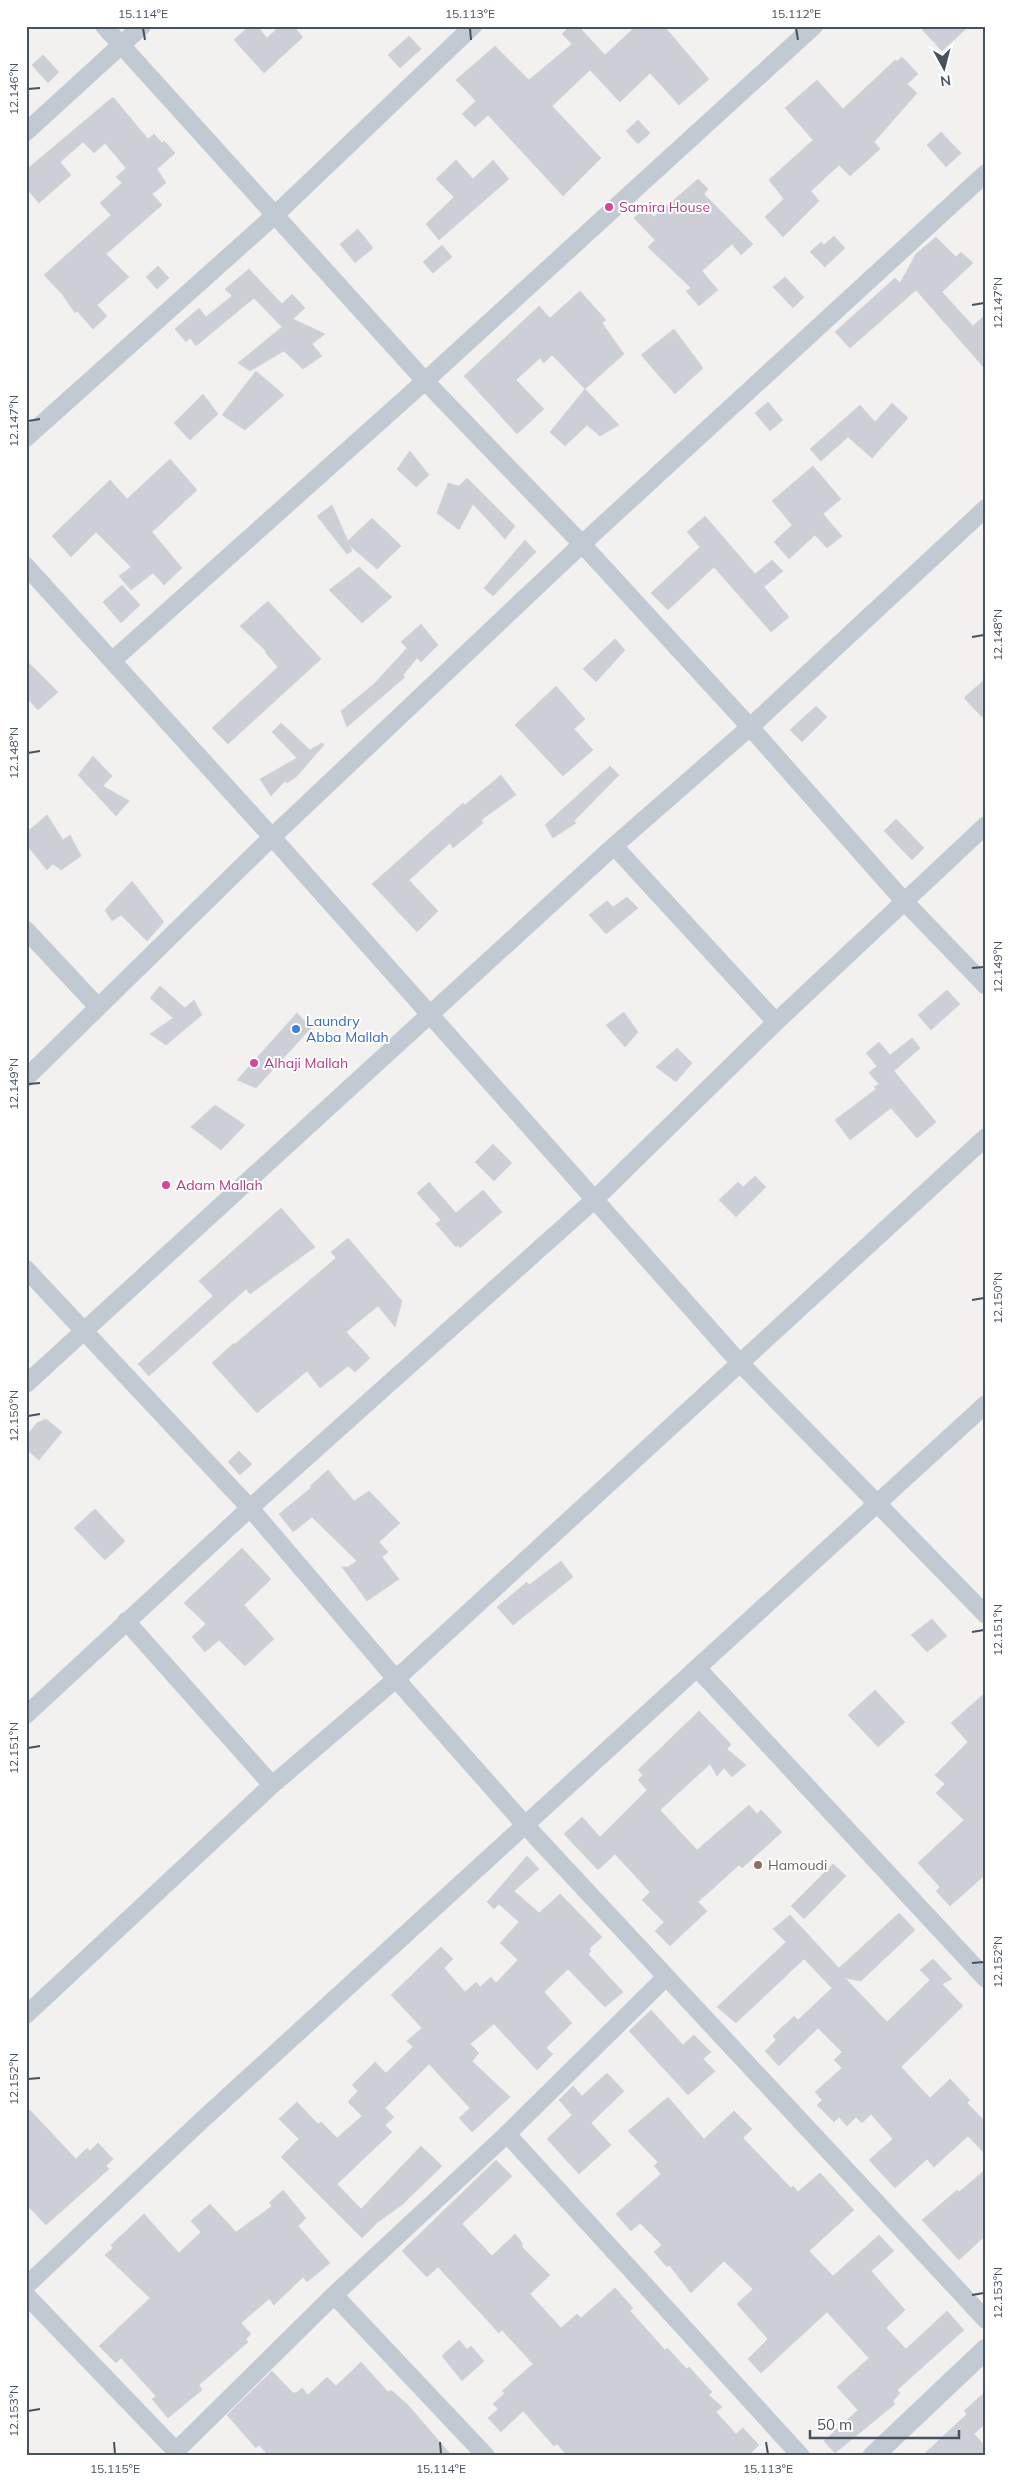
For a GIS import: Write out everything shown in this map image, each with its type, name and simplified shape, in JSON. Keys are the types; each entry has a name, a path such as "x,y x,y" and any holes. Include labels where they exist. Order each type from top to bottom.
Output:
{"street":[{"path":"104,26 425,381 582,544 750,727 903,900 986,986"},
{"path":"26,132 142,26"},
{"path":"26,438 274,215 473,26"},
{"path":"113,660 425,381 814,26"},
{"path":"26,1078 272,837 582,544 986,173"},
{"path":"26,1384 614,846 750,727 986,508"},
{"path":"26,566 272,837 739,1362 986,1615"},
{"path":"26,1715 250,1508 594,1200 903,900 986,825"},
{"path":"614,846 776,1022"},
{"path":"26,930 98,1007"},
{"path":"26,2015 272,1785 396,1679 986,1137"},
{"path":"26,1269 250,1508 396,1679 526,1826 986,2320"},
{"path":"26,2286 202,2121 986,1404"},
{"path":"126,1622 272,1785"},
{"path":"698,1669 986,1978"},
{"path":"26,2295 176,2453 334,2295 506,2134 666,1977"},
{"path":"506,2134 802,2456"},
{"path":"334,2295 486,2456"},
{"path":"873,2456 986,2349"}],"building":[{"path":"249,26 257,26 267,38 280,26 293,26 303,37 264,73 234,40"},
{"path":"570,26 578,26 605,55 636,26 664,26 709,79 679,105 650,73 620,102 590,70 552,106 601,158 563,196 488,115 475,127 462,114 476,101 456,80 495,46 529,80 572,44 562,34"},
{"path":"919,26 969,26 942,51"},
{"path":"409,36 421,49 400,68 388,55"},
{"path":"43,55 59,72 48,83 32,65"},
{"path":"902,57 918,74 907,84 917,93 874,142 880,149 850,176 839,165 811,191 819,201 783,237 765,217 784,199 769,180 813,140 785,108 817,80 843,109 895,60 897,61"},
{"path":"113,97 148,139 154,134 162,143 164,141 175,153 157,169 166,183 152,194 162,205 106,254 129,277 97,305 107,316 93,329 77,311 75,313 62,294 44,275 111,215 100,203 122,183 116,177 126,168 105,143 94,153 83,142 60,162 71,175 39,203 26,188 26,170"},
{"path":"638,120 650,133 638,144 626,131"},
{"path":"941,132 961,153 946,167 927,145"},
{"path":"456,160 473,179 493,160 509,179 439,240 426,224 454,197 436,179"},
{"path":"698,179 708,189 704,194 753,244 741,255 732,244 702,271 718,290 699,306 686,291 691,288 648,247 655,240 634,218 645,207 654,217"},
{"path":"358,229 373,248 355,263 340,244"},
{"path":"834,236 845,248 825,267 810,252 821,242 824,245"},
{"path":"936,237 956,257 961,252 973,263 942,292 973,326 986,314 986,370 916,290 850,348 835,332 895,278 900,283 916,254"},
{"path":"442,245 452,257 433,273 423,262"},
{"path":"158,266 169,278 157,289 146,277"},
{"path":"249,269 282,304 292,294 305,308 293,319 325,334 312,344 322,356 303,369 284,351 250,371 238,363 282,327 254,298 196,346 190,338 186,342 175,329 199,308 206,317 232,296 225,289"},
{"path":"785,277 804,297 793,308 773,287"},
{"path":"580,291 606,320 602,323 624,354 585,389 552,355 544,363 540,358 516,380 544,409 517,434 464,376 539,306 550,318"},
{"path":"674,329 703,368 675,394 641,355"},
{"path":"256,371 284,395 245,430 222,415"},
{"path":"585,389 619,425 600,436 587,425 565,446 550,432"},
{"path":"203,394 218,414 190,440 174,423"},
{"path":"768,402 783,420 770,431 755,413"},
{"path":"892,403 908,418 872,458 848,437 821,461 810,449 860,405 875,422"},
{"path":"410,451 429,475 416,487 397,469"},
{"path":"170,459 197,490 152,532 182,568 164,585 153,573 131,590 119,576 131,567 96,532 71,557 52,536 110,480 127,499"},
{"path":"813,466 841,499 823,514 842,536 827,548 815,535 789,559 774,542 792,525 772,501"},
{"path":"467,478 515,526 505,539 473,504 459,530 437,513 448,483 459,486"},
{"path":"332,505 348,541 372,518 401,546 377,569 349,545 352,551 347,554 317,516"},
{"path":"705,516 755,574 772,560 783,571 764,587 789,617 771,632 714,567 668,610 651,593 700,547 687,532"},
{"path":"525,540 536,552 493,596 484,588"},
{"path":"359,567 392,597 362,623 329,590"},
{"path":"122,585 140,605 121,623 103,602"},
{"path":"268,601 321,659 228,744 212,728 278,667 266,651 240,626"},
{"path":"421,624 438,645 421,662 417,658 403,675 405,677 347,727 341,711 374,684 407,648 401,642"},
{"path":"615,639 625,650 596,682 583,669"},
{"path":"26,660 58,692 38,710 26,697"},
{"path":"986,678 986,721 964,698"},
{"path":"556,686 585,719 574,729 593,750 563,776 515,725"},
{"path":"816,706 827,717 802,742 790,730"},
{"path":"281,723 310,750 322,743 324,745 296,777 287,783 285,781 271,796 260,779 297,758 272,732"},
{"path":"93,756 112,776 103,786 129,801 116,816 78,775"},
{"path":"610,766 619,775 574,821 576,823 553,838 545,825"},
{"path":"501,775 516,795 481,820 483,823 453,848 450,843 409,880 438,911 417,932 372,884 463,803 465,805"},
{"path":"47,815 63,840 70,835 81,856 61,870 53,864 47,870 26,844 26,833"},
{"path":"896,819 924,848 912,860 884,831"},
{"path":"132,881 164,922 147,941 121,915 112,921 105,910"},
{"path":"627,897 638,908 606,934 589,915 607,901 613,907"},
{"path":"160,986 185,1008 194,1000 202,1015 166,1045 150,1034 173,1018 150,998"},
{"path":"947,990 960,1004 931,1030 918,1015"},
{"path":"624,1012 638,1032 625,1047 606,1025"},
{"path":"297,1013 311,1028 256,1088 237,1080"},
{"path":"912,1038 920,1048 894,1071 936,1122 917,1138 891,1108 850,1140 835,1120 876,1089 874,1087 879,1084 869,1073 877,1066 866,1053 879,1042 890,1055"},
{"path":"677,1048 692,1063 676,1082 656,1067"},
{"path":"215,1105 245,1125 221,1150 191,1127"},
{"path":"493,1144 512,1163 494,1181 475,1162"},
{"path":"755,1176 766,1187 736,1217 719,1200 738,1182 743,1187"},
{"path":"429,1182 456,1213 483,1190 502,1212 460,1248 458,1245 456,1247 436,1224 441,1220 417,1193"},
{"path":"281,1208 315,1247 250,1294 246,1289 149,1376 138,1364 213,1296 199,1281"},
{"path":"348,1238 402,1301 395,1327 378,1306 346,1332 370,1358 355,1372 348,1366 320,1388 307,1371 257,1413 212,1363 336,1258 331,1252"},
{"path":"46,1419 62,1432 39,1460 26,1449 26,1436 37,1423"},
{"path":"239,1451 252,1464 240,1475 228,1462"},
{"path":"328,1470 354,1501 369,1491 400,1523 379,1542 388,1552 382,1557 399,1579 367,1601 342,1567 348,1567 357,1561 312,1517 293,1532 279,1514 311,1488 310,1486"},
{"path":"95,1509 125,1541 105,1560 74,1528"},
{"path":"242,1548 271,1579 244,1605 274,1639 245,1666 219,1640 205,1652 192,1637 206,1624 184,1603"},
{"path":"561,1561 573,1577 513,1625 497,1607 527,1582 529,1585"},
{"path":"932,1619 947,1636 927,1652 911,1635"},
{"path":"875,1690 905,1722 878,1747 848,1715"},
{"path":"986,1692 986,1874 950,1906 936,1891 940,1887 918,1863 964,1820 936,1793 945,1784 935,1775 968,1742 951,1723"},
{"path":"699,1711 731,1744 727,1749 746,1765 732,1777 724,1768 717,1776 710,1764 660,1810 697,1850 749,1805 757,1814 761,1810 782,1832 742,1868 739,1865 698,1902 707,1911 670,1946 655,1931 664,1922 642,1900 650,1892 615,1854 598,1870 564,1834 582,1817 600,1837 647,1790 638,1780 643,1775 638,1770"},
{"path":"527,1856 539,1869 514,1891 539,1913 560,1894 602,1937 589,1949 591,1951 588,1954 623,1992 605,2007 568,1969 544,1992 572,2023 546,2048 553,2054 537,2070 494,2024 470,2044 479,2053 472,2061 510,2097 472,2132 459,2118 470,2108 429,2064 385,2108 394,2117 385,2125 392,2132 337,2184 361,2209 421,2146 442,2166 403,2204 378,2222 362,2238 281,2157 299,2139 279,2119 297,2102 318,2124 321,2122 337,2138 362,2116 348,2102 358,2091 352,2085 375,2062 386,2073 413,2047 407,2041 422,2028 391,1995 441,1947 453,1959 444,1968 465,1992 476,1982 480,1987 491,1977 496,1983 518,1960 500,1943 519,1922 499,1904 494,1909 487,1902"},
{"path":"833,1864 846,1876 804,1919 791,1906"},
{"path":"899,1913 915,1930 861,1981 845,1978 887,2022 930,1980 920,1970 933,1959 952,1979 942,1984 963,2006 901,2067 930,2098 950,2079 970,2100 967,2103 986,2122 986,2155 968,2136 934,2167 927,2159 895,2188 869,2160 893,2139 871,2114 862,2123 856,2117 847,2126 839,2117 834,2122 817,2105 822,2100 815,2092 842,2068 834,2060 842,2052 818,2028 779,2066 765,2051 776,2040 773,2036 794,2016 798,2020 832,1988 804,1959 736,2023 717,2007 786,1942 773,1929 790,1915 839,1968"},
{"path":"651,2010 683,2045 694,2035 711,2052 703,2059 715,2071 688,2095 629,2031"},
{"path":"607,2073 624,2091 591,2123 611,2145 579,2174 547,2139 572,2115 559,2100 573,2086 582,2096"},
{"path":"668,2097 704,2139 734,2111 752,2129 743,2138 791,2188 793,2186 798,2192 820,2173 854,2210 809,2251 833,2276 879,2235 894,2251 871,2271 905,2310 886,2328 906,2349 947,2311 964,2330 897,2390 900,2393 893,2401 895,2404 835,2453 824,2441 858,2410 837,2387 869,2358 827,2312 761,2373 748,2359 768,2339 737,2304 753,2289 724,2261 691,2293 669,2265 667,2267 654,2252 662,2245 640,2223 631,2231 616,2214 661,2174 654,2166 658,2162 628,2131"},
{"path":"26,2106 76,2159 87,2148 90,2151 98,2143 113,2159 106,2166 109,2169 46,2225 26,2204"},
{"path":"496,2160 512,2176 462,2224 492,2256 515,2234 522,2242 522,2247 550,2275 530,2294 561,2328 577,2314 581,2318 615,2288 633,2308 630,2311 665,2350 667,2348 687,2369 689,2367 712,2392 709,2395 722,2407 716,2412 736,2434 743,2428 759,2445 748,2456 568,2456 557,2444 554,2446 523,2411 501,2432 488,2418 498,2409 493,2404 505,2393 502,2391 533,2364 502,2330 499,2333 438,2267 427,2277 402,2251"},
{"path":"986,2169 986,2235 959,2260 922,2220 957,2190 959,2192"},
{"path":"283,2190 306,2218 298,2226 330,2263 307,2282 303,2277 274,2305 269,2299 241,2323 251,2334 246,2339 248,2342 199,2385 202,2390 168,2418 152,2399 156,2396 121,2358 116,2363 99,2346 150,2298 105,2255 113,2248 111,2245 144,2214 179,2253 201,2232 191,2221 210,2204 236,2232 272,2206 269,2203"},
{"path":"459,2340 467,2349 471,2346 484,2361 462,2381 442,2356"},
{"path":"361,2362 388,2392 391,2390 408,2405 452,2456 269,2456 259,2445 256,2448 227,2415 272,2371 292,2392 296,2393 302,2388 308,2395 327,2377 336,2386"},
{"path":"986,2391 986,2423 974,2434 986,2447 986,2456 922,2456 967,2414 964,2411"}],"place":[{"name":"Samira House","path":"609,207"},
{"name":"Laundry Abba Mallah","path":"296,1029"},
{"name":"Alhaji Mallah","path":"254,1063"},
{"name":"Adam Mallah","path":"166,1185"},
{"name":"Hamoudi","path":"758,1865"}]}
